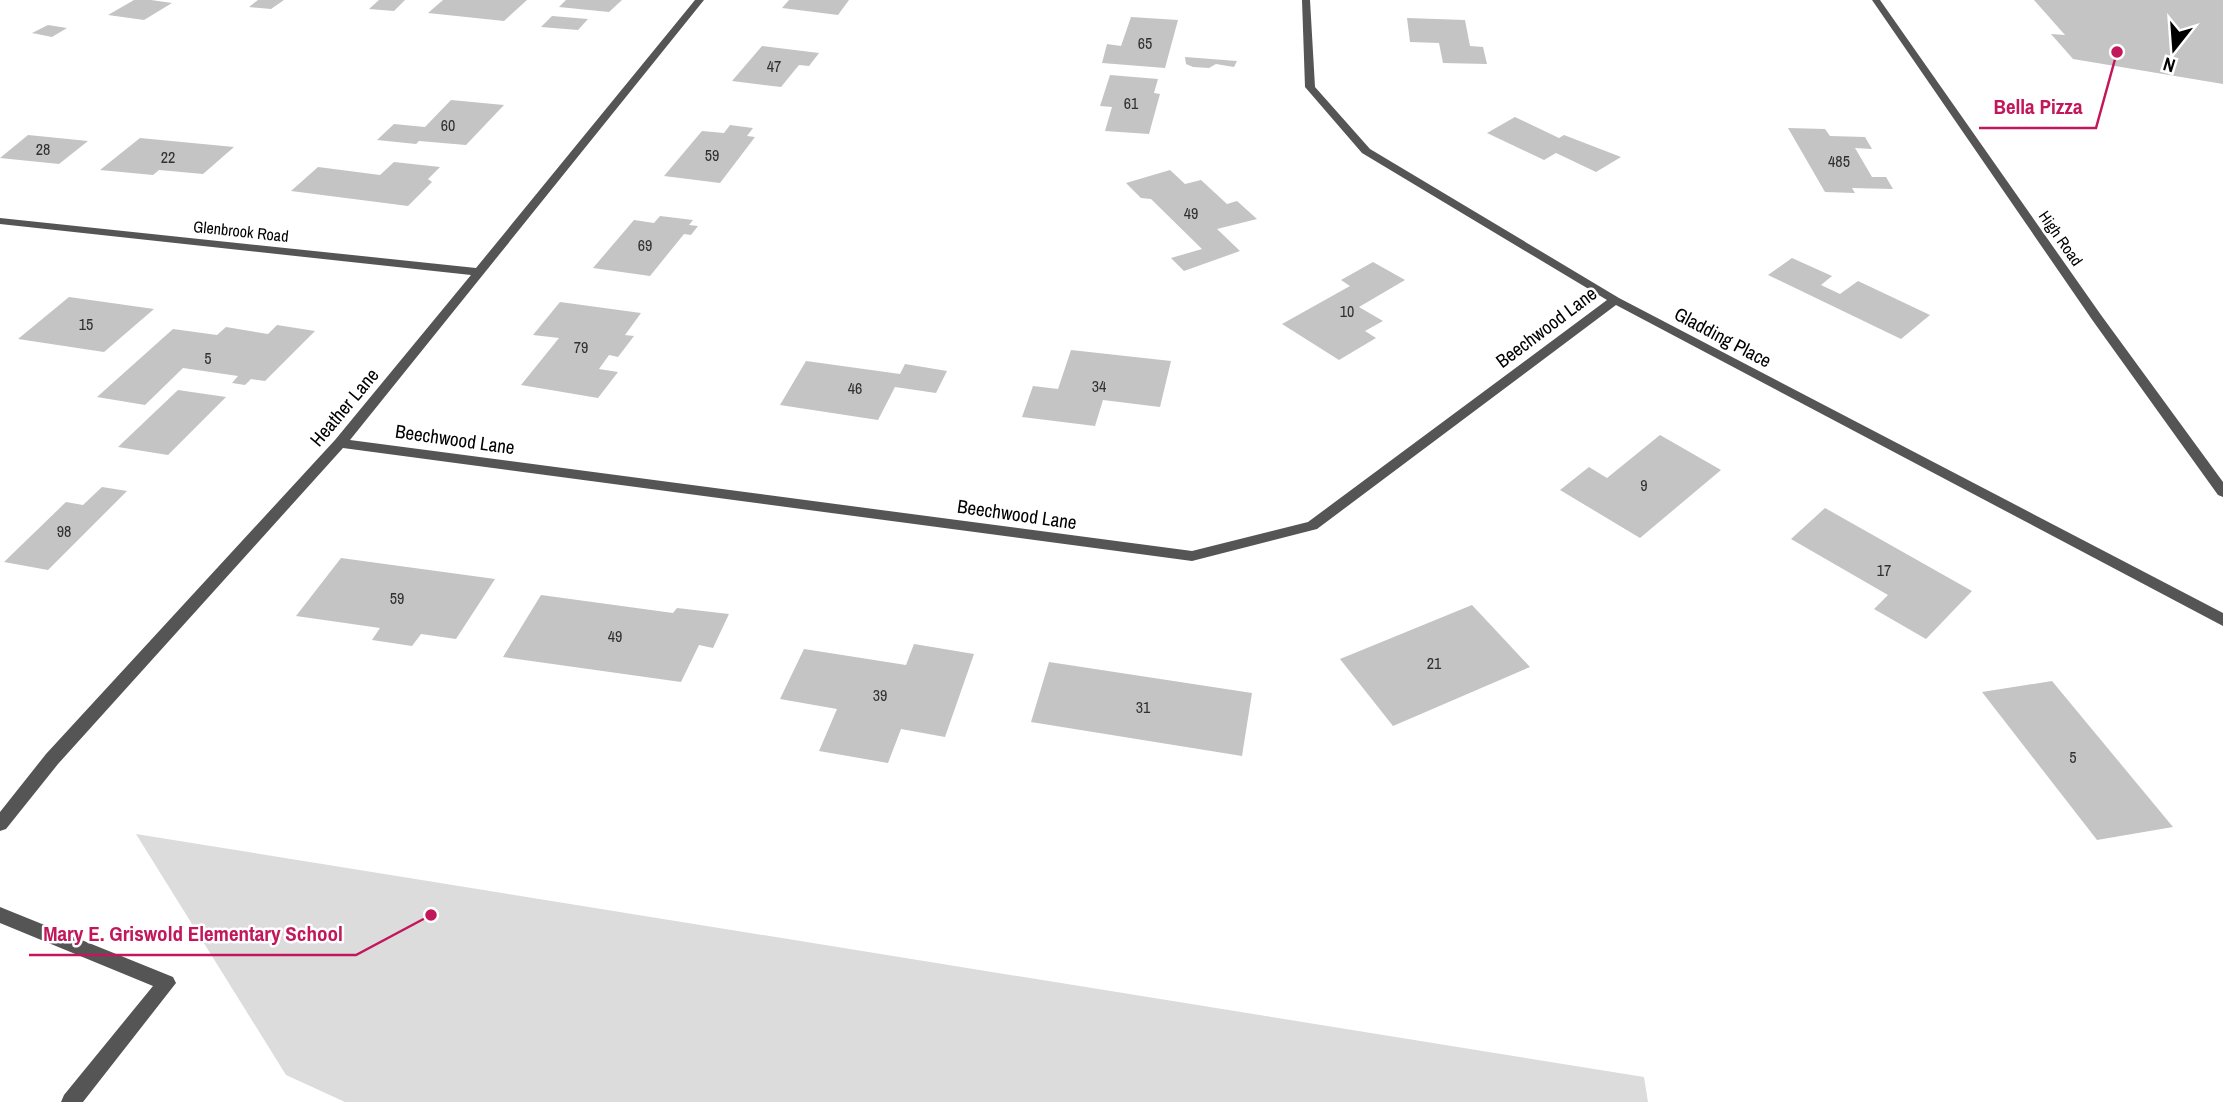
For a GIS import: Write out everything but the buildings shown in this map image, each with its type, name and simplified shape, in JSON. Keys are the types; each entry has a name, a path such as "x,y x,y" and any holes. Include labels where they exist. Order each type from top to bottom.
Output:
{"street":[{"name":"Heather Lane","path":"0,824 52,759 340,443 700,0"},
{"name":"Gladding Place","path":"1306,0 1310,87 1366,151 1615,300 2223,620"},
{"name":"High Road","path":"1876,0 2097,318 2223,492"},
{"name":"Glenbrook Road","path":"0,221 478,272"},
{"name":"Beechwood Lane","path":"340,443 1192,556 1312,526 1615,300"},
{"path":"0,915 167,983 71,1102"}],"shaded area":[{"path":"136,834 1644,1077 1648,1102 345,1102 286,1075"}],"place":[{"name":"Bella Pizza","path":"2117,52"},
{"name":"Mary E. Griswold Elementary School","path":"431,915"}]}
